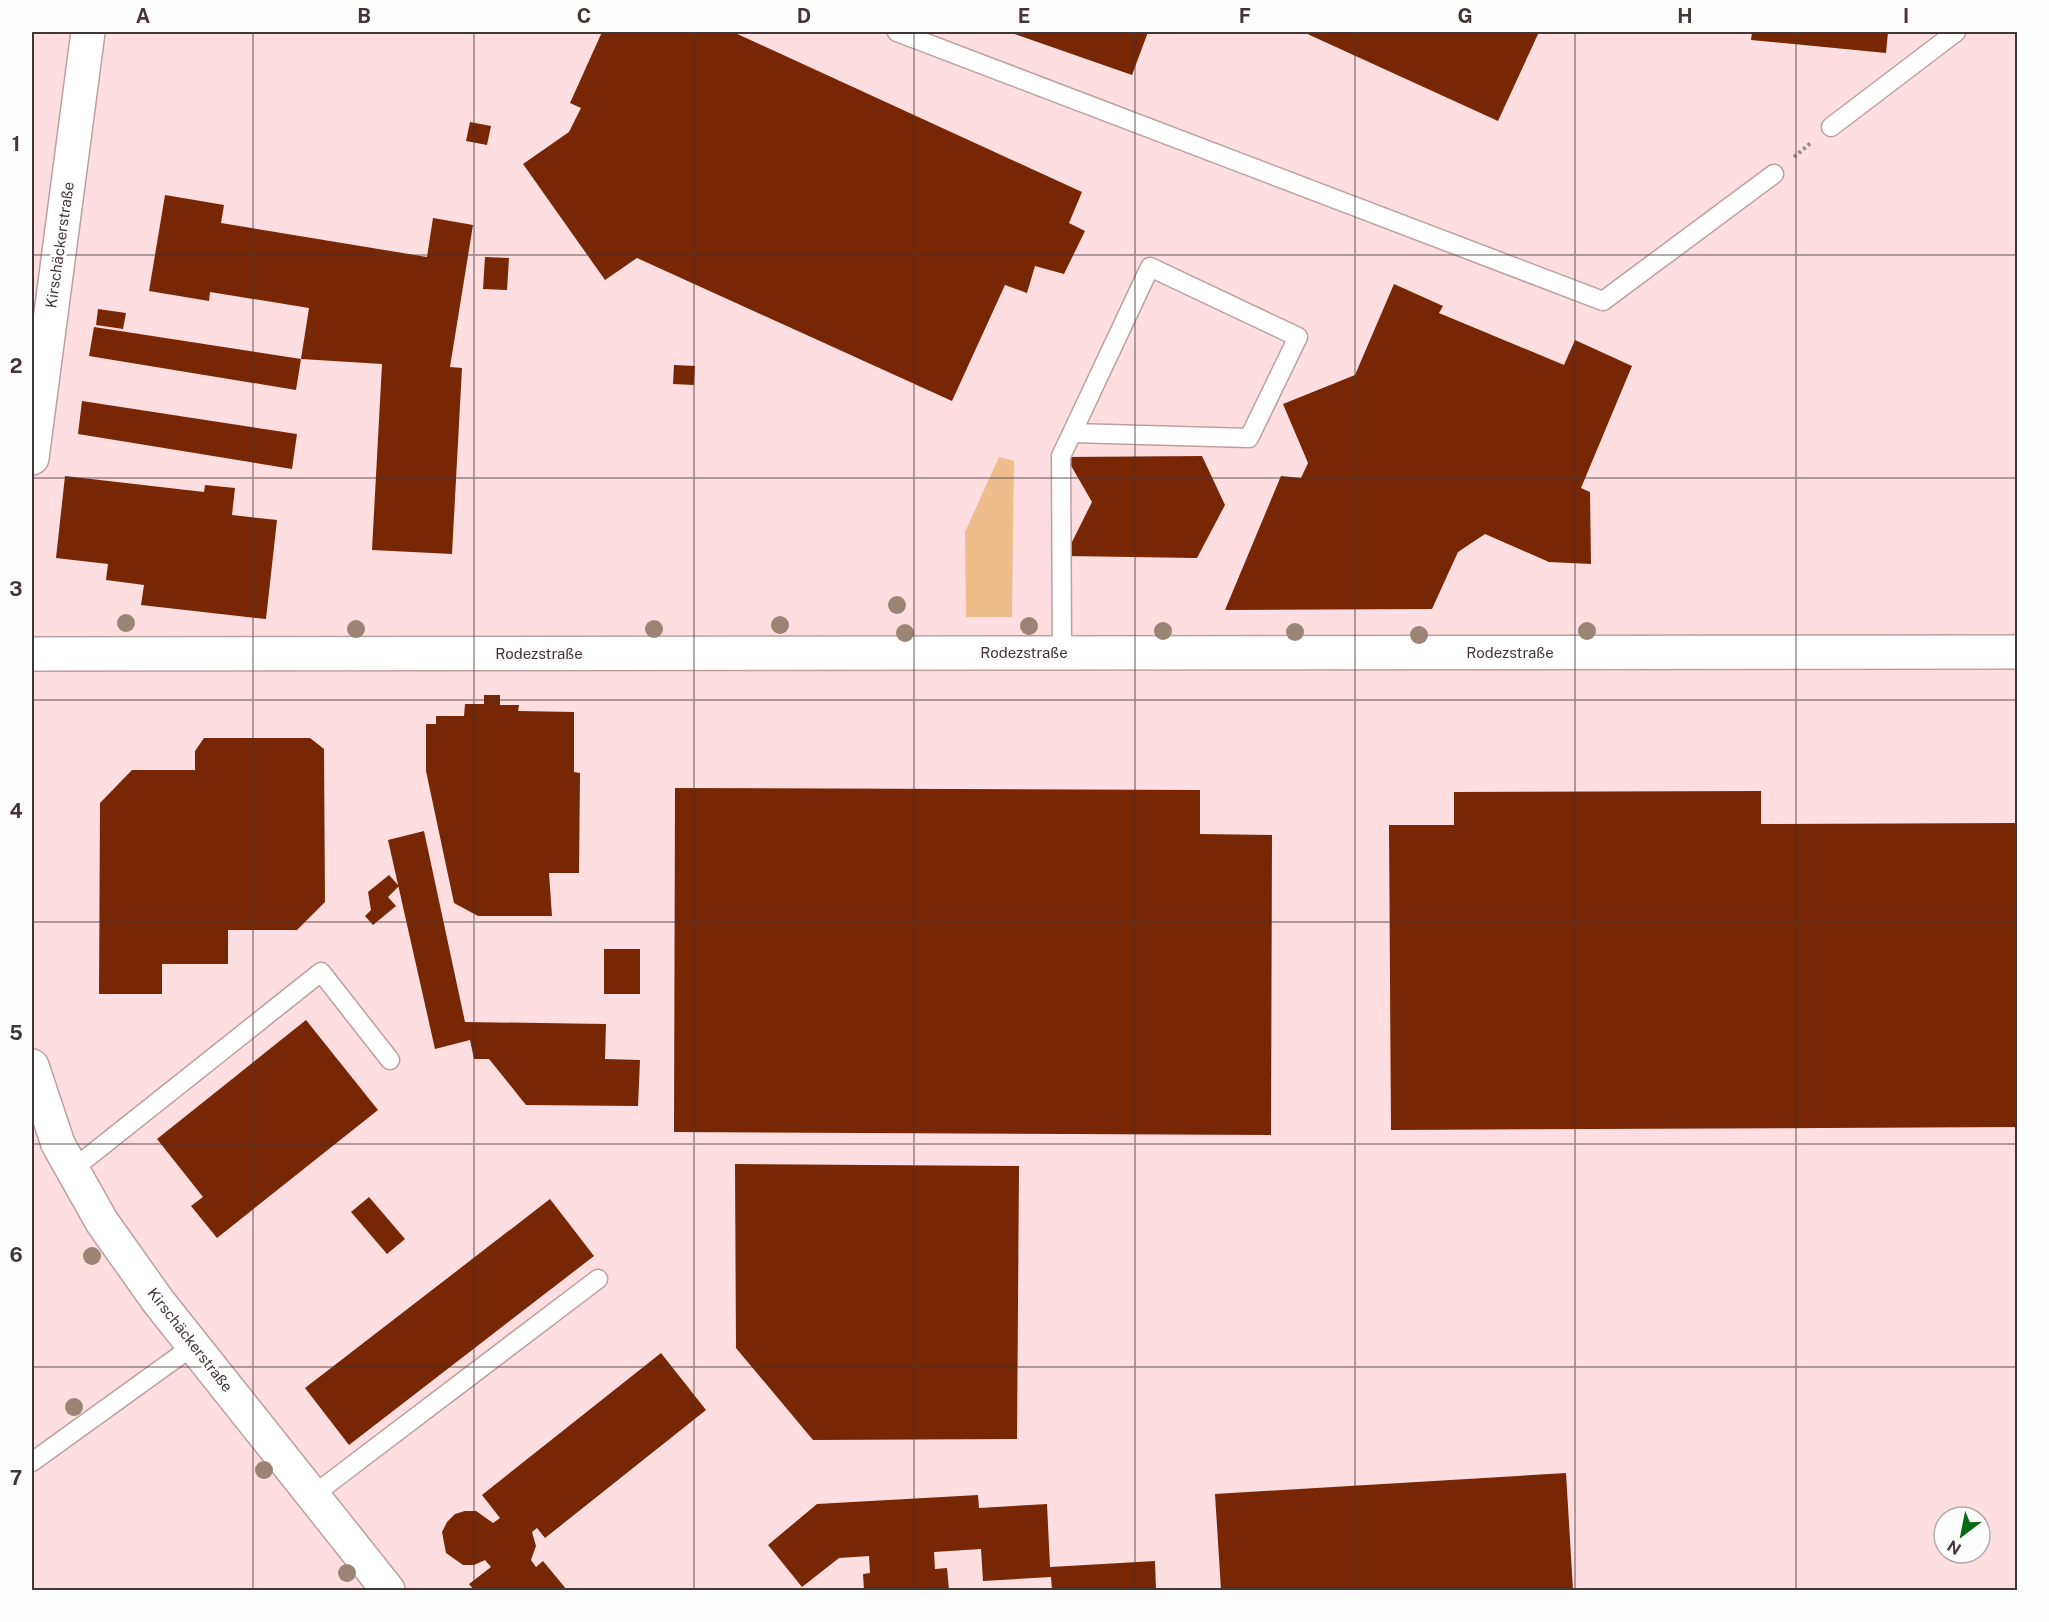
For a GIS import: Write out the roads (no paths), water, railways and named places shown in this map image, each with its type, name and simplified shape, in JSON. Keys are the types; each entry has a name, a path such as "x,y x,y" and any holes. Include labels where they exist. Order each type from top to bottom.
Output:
{"street":[{"name":"Kirschäckerstraße","path":"32,458 88,32"},
{"name":"Rodezstraße","path":"32,654 2018,652"},
{"name":"Kirschäckerstraße","path":"32,1066 58,1144 102,1222 193,1346 388,1590"}],"lane":[{"path":"897,32 1603,301 1774,174"},
{"path":"1831,127 1956,32"},
{"path":"1062,653 1061,456 1150,267 1299,337 1249,438 1072,433"},
{"path":"73,1169 321,972 390,1060"},
{"path":"312,1496 598,1278"},
{"path":"32,1462 193,1346"}]}
